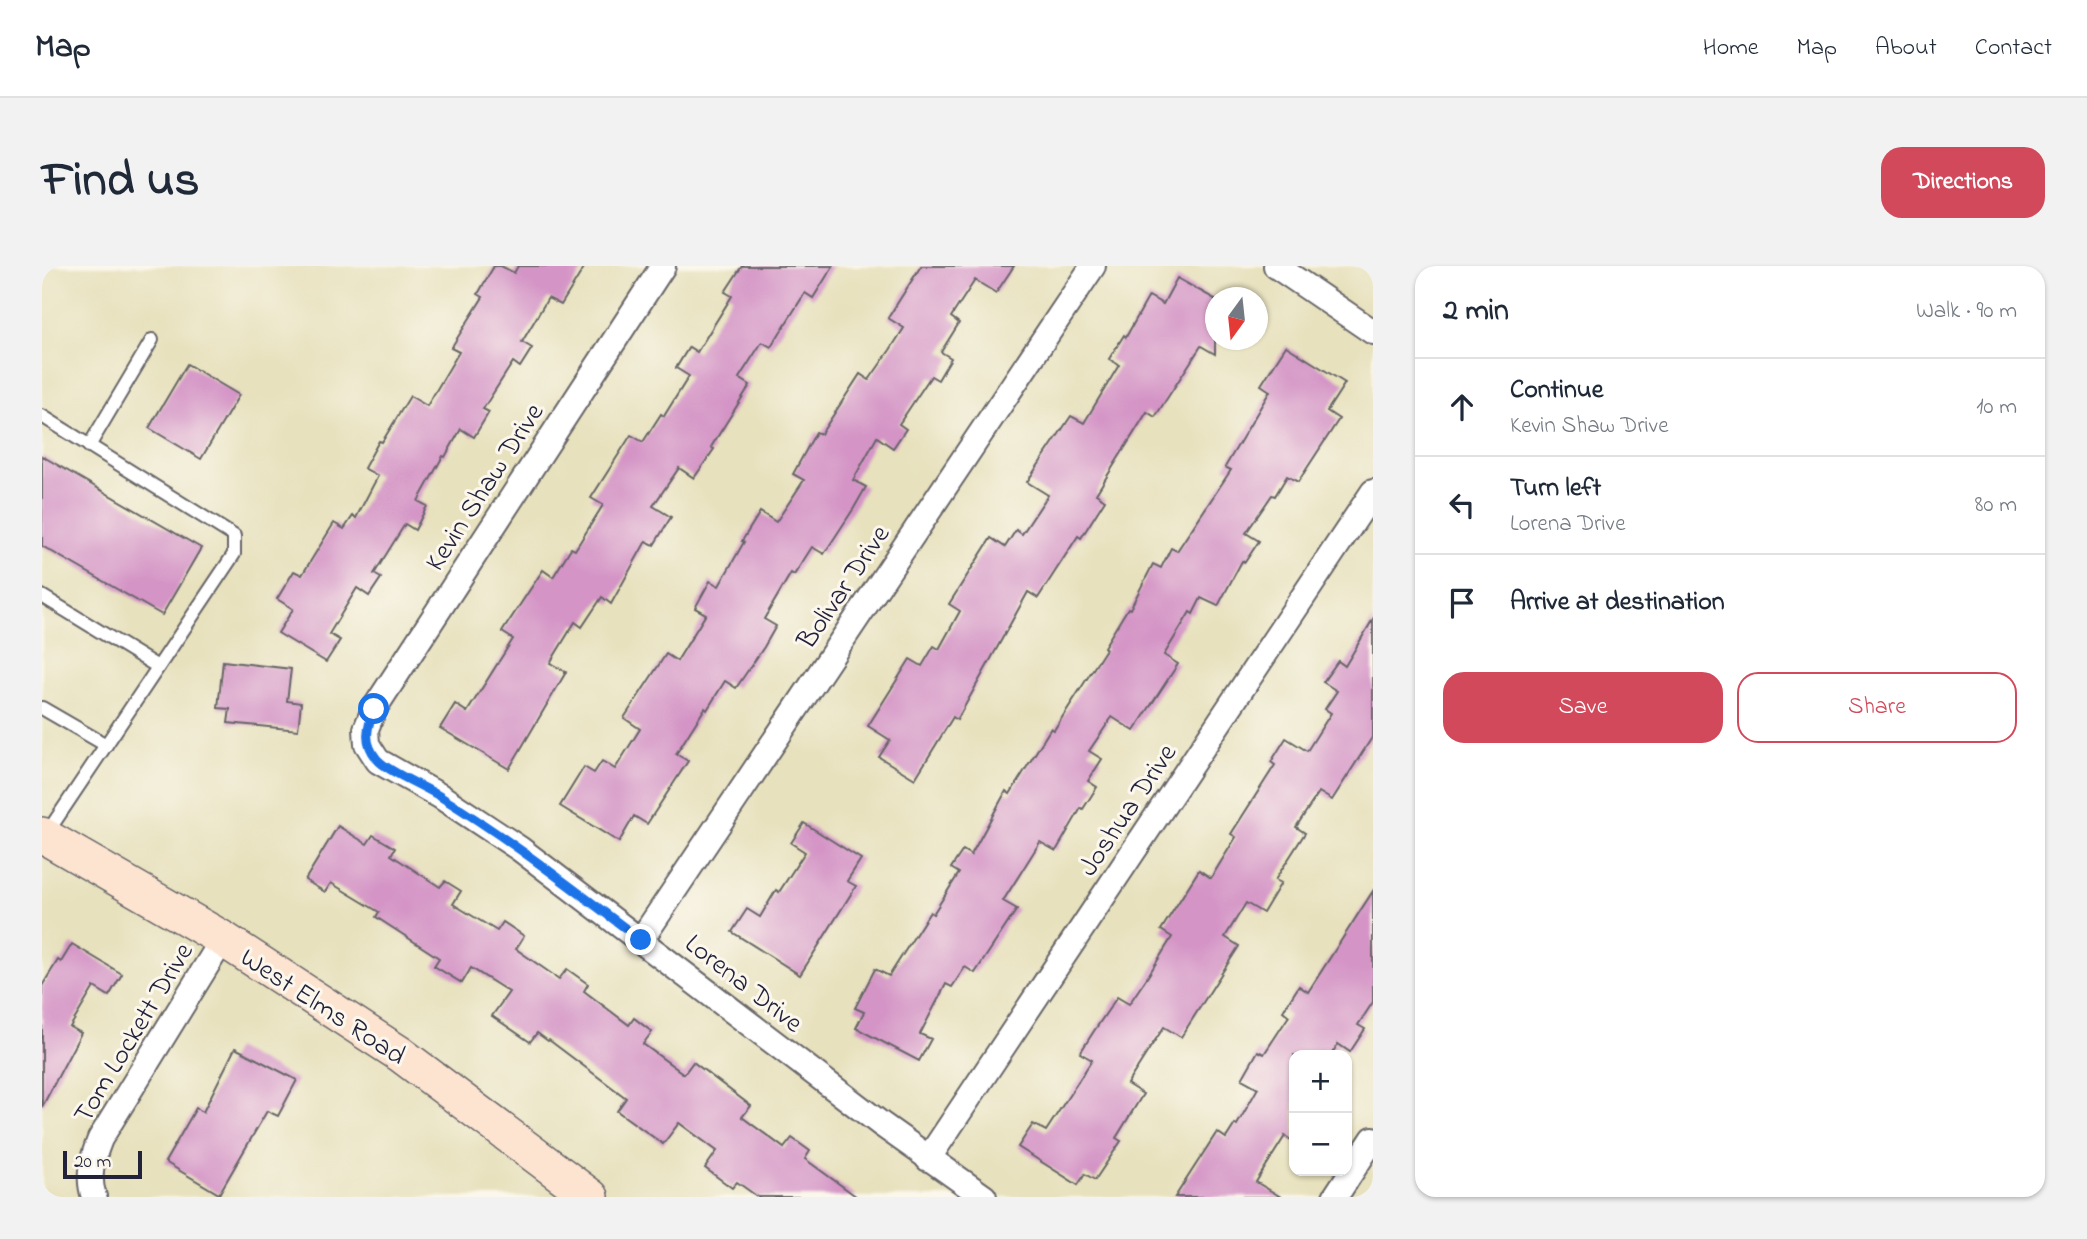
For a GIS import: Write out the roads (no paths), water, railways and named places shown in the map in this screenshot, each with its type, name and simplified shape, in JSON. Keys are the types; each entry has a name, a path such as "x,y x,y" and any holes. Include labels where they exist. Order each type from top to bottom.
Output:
{"main road":[{"name":"West Elms Road","path":"43,836 223,939 400,1054 592,1197"}],"street":[{"name":"Kevin Shaw Drive","path":"368,744 366,729 374,709 663,266"},
{"name":"Bolivar Drive","path":"641,940 1093,266"},
{"path":"1276,266 1373,332"},
{"name":"Joshua Drive","path":"928,1159 1373,492"},
{"name":"Lorena Drive","path":"368,744 378,761 440,796 520,849 928,1159 984,1197"},
{"name":"Tom Lockett Drive","path":"94,1197 90,1186 90,1163 100,1139 223,939"},
{"path":"1335,1197 1373,1139"}],"lane":[{"path":"89,446 152,340"},
{"path":"42,416 234,536 234,554 43,836"},
{"path":"42,596 158,667"},
{"path":"42,708 106,745"}]}
